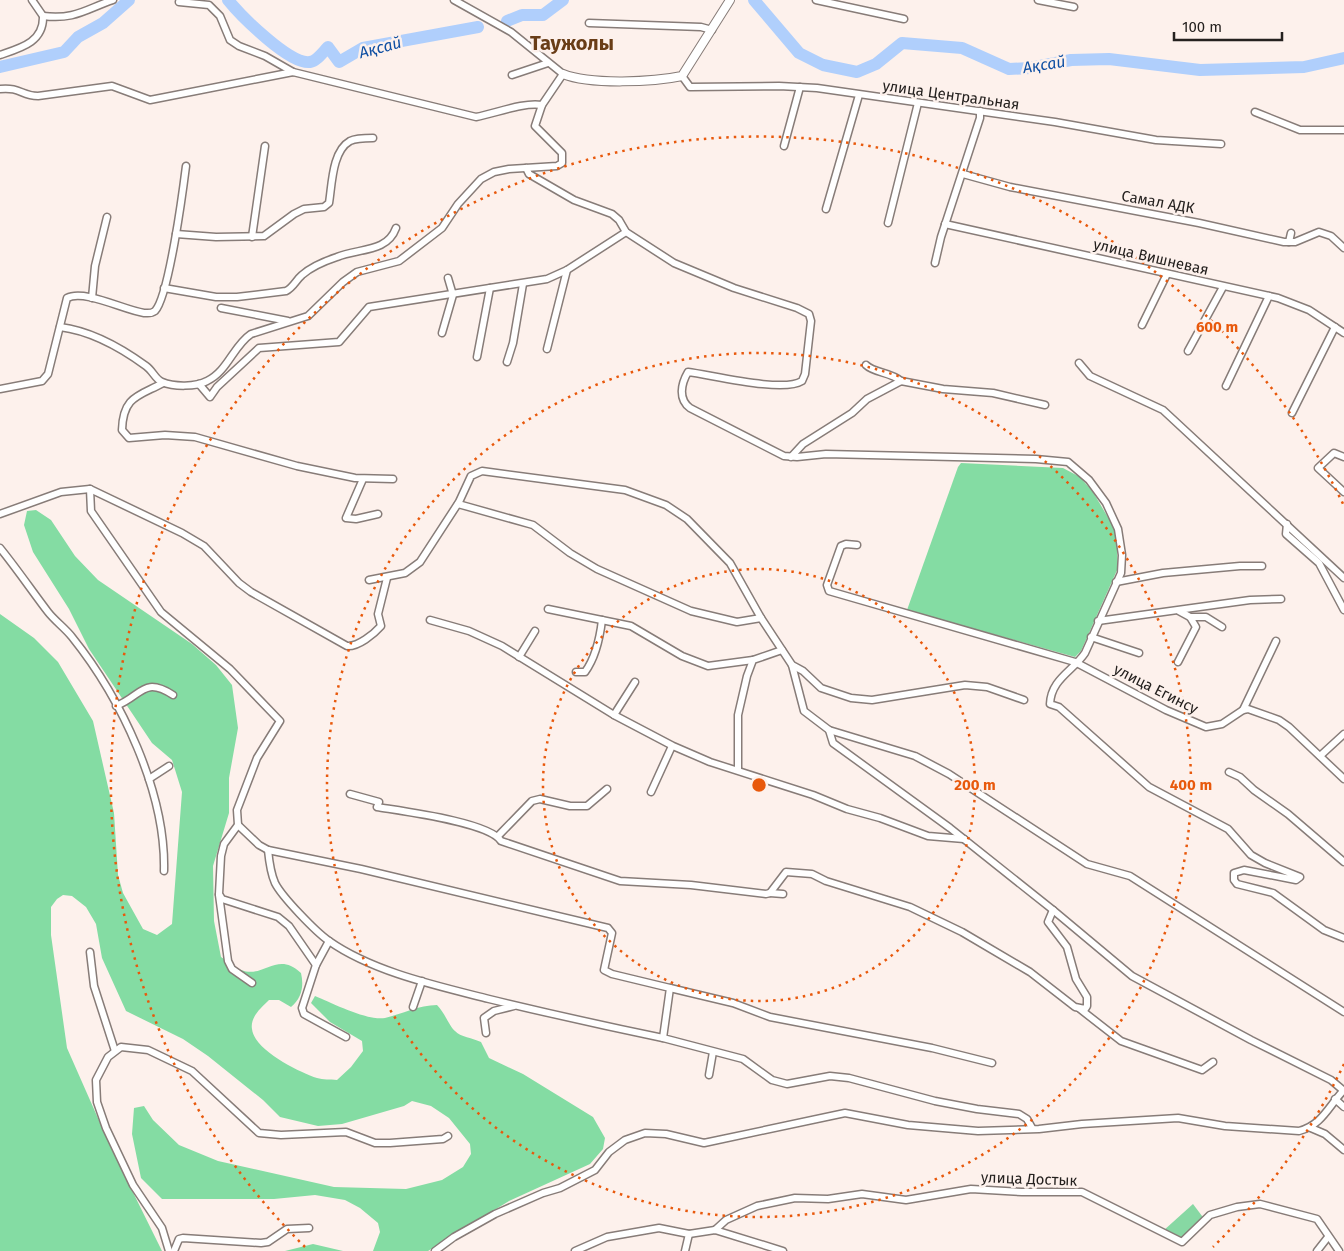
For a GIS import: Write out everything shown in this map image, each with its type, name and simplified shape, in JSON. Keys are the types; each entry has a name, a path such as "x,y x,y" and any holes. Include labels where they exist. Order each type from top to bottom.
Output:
{"street":[{"path":"0,55 30,44 40,35 43,16 32,0"},
{"path":"43,16 63,17 78,14 113,0"},
{"path":"454,0 511,32 563,74 574,78 596,81 671,79 682,76 728,3"},
{"path":"816,0 904,19"},
{"path":"1038,0 1074,7"},
{"path":"179,2 209,5 220,16 230,40 238,46 265,56 293,72 476,117 506,112 530,104 542,105"},
{"path":"588,22 701,26 712,30"},
{"path":"512,75 548,63"},
{"path":"0,89 15,88 29,96 38,96 112,86 150,100 293,72"},
{"path":"60,327 103,339 152,370 156,378 163,382 173,385 199,384 207,381 222,369 245,338 261,329 308,316 343,282 357,272 399,261 432,238 442,228 458,204 482,179 494,172 557,166 562,163 564,157 562,153 535,126 542,105 563,74"},
{"name":"улица Центральная","path":"682,76 690,87 800,87 980,111 1141,138 1221,144"},
{"path":"784,146 800,87"},
{"path":"826,209 859,95"},
{"path":"888,223 918,103"},
{"path":"935,263 945,224 980,118 980,111"},
{"path":"1256,112 1300,130 1344,130"},
{"path":"176,234 264,236 304,209 324,207 328,203 336,162 344,146 351,140 373,138"},
{"path":"252,237 265,146"},
{"path":"0,389 32,383 45,378 50,370 67,298 81,295 132,311 151,313 159,303 164,288 176,234 186,166"},
{"path":"526,168 529,174 574,200 612,214 619,220 626,232 689,270 809,314 805,374 797,384 756,384 688,372 682,386 683,399 690,408 784,456 826,454 1068,462 1089,480 1106,503 1118,529 1122,555 1121,573 1078,663 1058,679 1050,698 1050,704 1059,708 1149,787 1228,829 1251,855 1264,863 1300,877 1296,880 1244,870 1234,873 1236,884 1273,893 1324,930 1344,938"},
{"name":"Самал АДК","path":"963,174 1010,187 1289,242 1319,232 1331,236 1344,248"},
{"path":"92,298 92,284 107,217"},
{"name":"улица Вишневая","path":"945,224 1269,296 1293,303 1344,333"},
{"path":"164,288 216,297 286,291 291,289 303,274 324,262 345,254 385,244 393,237 396,228"},
{"path":"199,384 210,397 216,387 259,348 339,342 369,307 547,279 568,270 626,232"},
{"path":"1289,242 1291,233"},
{"path":"547,349 568,270"},
{"path":"1142,325 1167,274"},
{"path":"442,333 453,295 448,278"},
{"path":"507,362 514,343 523,284"},
{"path":"1188,351 1223,287"},
{"path":"476,357 490,288"},
{"path":"1226,386 1269,296"},
{"path":"221,308 289,322"},
{"path":"1292,413 1335,327"},
{"path":"1079,363 1090,376 1163,410 1344,578"},
{"path":"866,364 872,369 896,376 901,381 943,389 993,393 1045,405"},
{"path":"791,457 803,444 852,413 867,399 901,381"},
{"path":"163,382 156,388 141,392 126,409 122,430 129,438 165,435 195,437 264,458 363,479 393,479"},
{"path":"1344,457 1334,453 1318,468 1344,492"},
{"path":"369,580 405,573 420,562 458,504 471,476 482,471 625,490 666,505 687,519 730,563 761,618 792,665 804,711 829,730 915,756 980,793 1087,864 1130,876 1344,1012"},
{"path":"363,479 346,518 356,519 378,514"},
{"path":"0,514 62,492 90,489 204,546 251,592 347,646 352,646 381,626 378,614 387,578"},
{"path":"90,489 91,511 161,612 230,669 280,721 256,758 237,810 238,824 224,844 221,856 221,900 232,968 252,983"},
{"path":"458,504 533,525 570,553 597,569 691,611 737,622 761,618"},
{"path":"1287,524 1286,534 1320,563 1344,610"},
{"name":"улица Егинсу","path":"857,545 846,544 841,546 827,585 828,591 1078,663 1166,710 1206,727 1222,724 1243,710"},
{"path":"0,548 49,614 72,637 91,662 116,706 149,779 162,831 164,871"},
{"path":"1116,582 1142,575 1240,566 1262,566"},
{"path":"1098,621 1250,600 1280,599"},
{"path":"548,609 631,626 682,656 708,666 753,660 782,650"},
{"path":"1178,662 1196,632 1195,622 1179,611"},
{"path":"1190,617 1206,617 1222,627"},
{"path":"430,620 487,638 575,689 614,715 672,746 710,762 928,836 964,839"},
{"path":"576,672 585,672 589,666 599,637 602,620"},
{"path":"519,657 536,631"},
{"path":"1091,637 1139,653"},
{"path":"1243,710 1276,641"},
{"path":"738,770 738,715 746,676 753,660"},
{"path":"792,665 803,671 821,688 862,700 978,685 1024,700"},
{"path":"614,715 635,682"},
{"path":"116,706 144,688 152,686 159,686 173,695"},
{"path":"1243,710 1248,709 1279,720 1298,733 1344,779"},
{"path":"435,1251 454,1237 495,1214 542,1193 560,1188 595,1170 610,1152 624,1140 645,1133 666,1134 704,1143 845,1112 928,1127 978,1131 1178,1118 1287,1132 1311,1128 1318,1123 1343,1091 1331,1080 1251,1040 1132,976 964,839 833,743 829,730"},
{"path":"1320,756 1344,734"},
{"path":"650,792 672,746"},
{"path":"149,779 168,766"},
{"path":"1229,772 1240,777 1254,790 1288,814 1344,862"},
{"path":"498,836 532,801 540,799 570,806 587,806 607,789"},
{"path":"350,794 379,802 377,807 450,820 498,836 501,841 620,881 783,894"},
{"path":"238,824 259,845 268,850 361,869 608,928 612,933 604,970 612,974 733,1004 770,1017 932,1048 992,1063"},
{"path":"268,850 275,882 286,897 329,941 370,962 422,981 518,1006 663,1038 743,1059 772,1080 787,1084 841,1076 934,1101 1019,1114 1027,1119 1032,1128"},
{"path":"770,893 786,872 804,872 817,874 826,881 910,907 986,944 1030,972 1092,1017 1121,1041 1202,1070 1213,1062"},
{"path":"221,900 278,917 289,926 316,965"},
{"path":"1053,910 1048,922 1067,947 1076,979 1087,997 1092,1017"},
{"path":"329,941 316,965 304,1002 304,1014 346,1037"},
{"path":"90,952 94,986 115,1051"},
{"path":"413,1007 422,981"},
{"path":"663,1038 670,988"},
{"path":"1080,1009 1085,1009 1088,1004"},
{"path":"486,1033 484,1018 487,1014 504,1008 518,1006"},
{"path":"169,1251 162,1228 133,1185 106,1128 97,1102 96,1080 102,1066 120,1047 137,1047 179,1063 209,1086 259,1133 281,1135 346,1132 375,1143 443,1139 448,1136"},
{"path":"709,1075 713,1052"},
{"path":"1335,1099 1344,1107"},
{"path":"1318,1123 1325,1134"},
{"path":"1311,1128 1325,1134 1344,1150"},
{"name":"улица Достык","path":"715,1230 726,1220 757,1206 789,1199 828,1198 862,1194 906,1200 971,1189 1022,1192 1082,1192 1182,1242 1210,1215 1237,1207 1260,1204 1317,1219 1339,1251"},
{"path":"174,1251 180,1239 183,1238 261,1243 268,1242 287,1229 309,1228"},
{"path":"575,1251 607,1237 644,1229 659,1228 689,1234 715,1230 783,1251"},
{"path":"685,1251 689,1234"},
{"path":"1317,1251 1328,1237"}],"green space":[{"path":"961,463 1063,468 1080,477 1093,492 1116,531 1118,568 1081,651 1075,657 907,610"},
{"path":"36,510 51,520 75,556 98,580 192,644 216,665 232,685 238,728 229,778 229,813 213,866 214,921 221,957 238,969 249,972 278,964 285,964 301,973 302,978 300,996 291,1007 279,1000 269,1000 254,1017 252,1029 260,1045 278,1059 300,1071 319,1079 337,1080 351,1067 363,1051 362,1041 330,1022 311,1003 315,996 350,1011 378,1018 385,1018 424,1006 437,1005 457,1033 481,1042 489,1058 523,1074 593,1117 605,1138 603,1149 590,1164 509,1201 428,1251 373,1251 380,1232 378,1223 360,1208 345,1200 315,1195 274,1199 162,1199 141,1178 132,1134 134,1108 144,1106 153,1120 179,1145 218,1161 334,1187 406,1189 442,1180 463,1167 471,1154 470,1144 449,1118 431,1106 412,1101 404,1106 342,1124 318,1126 280,1117 263,1100 208,1056 183,1039 126,1011 102,958 96,924 86,907 72,896 63,895 51,907 51,935 67,1048 112,1150 162,1251 0,1251 0,614 34,638 58,662 93,721 114,813 118,875 123,893 143,929 157,935 172,924 182,792 172,760 152,743 89,649 69,609 33,552 24,525 27,511"},
{"path":"1193,1204 1205,1220 1182,1242 1163,1231"},
{"path":"313,1244 343,1251 285,1251"}],"waterway":[{"name":"Ақсай","path":"0,67 64,52 78,37 103,23 129,0"},
{"name":"Ақсай","path":"228,0 243,17 279,48 301,61 310,62 328,47 339,62 363,48 478,27"},
{"name":"Ақсай","path":"507,21 522,15 543,15 563,0"},
{"name":"Ақсай","path":"754,0 799,53 823,65 857,72 876,64 902,43 962,48 1009,69 1030,68 1071,60 1109,59 1200,70 1304,67 1344,58"}],"district":[{"name":"Таужолы","path":"572,43"}]}
